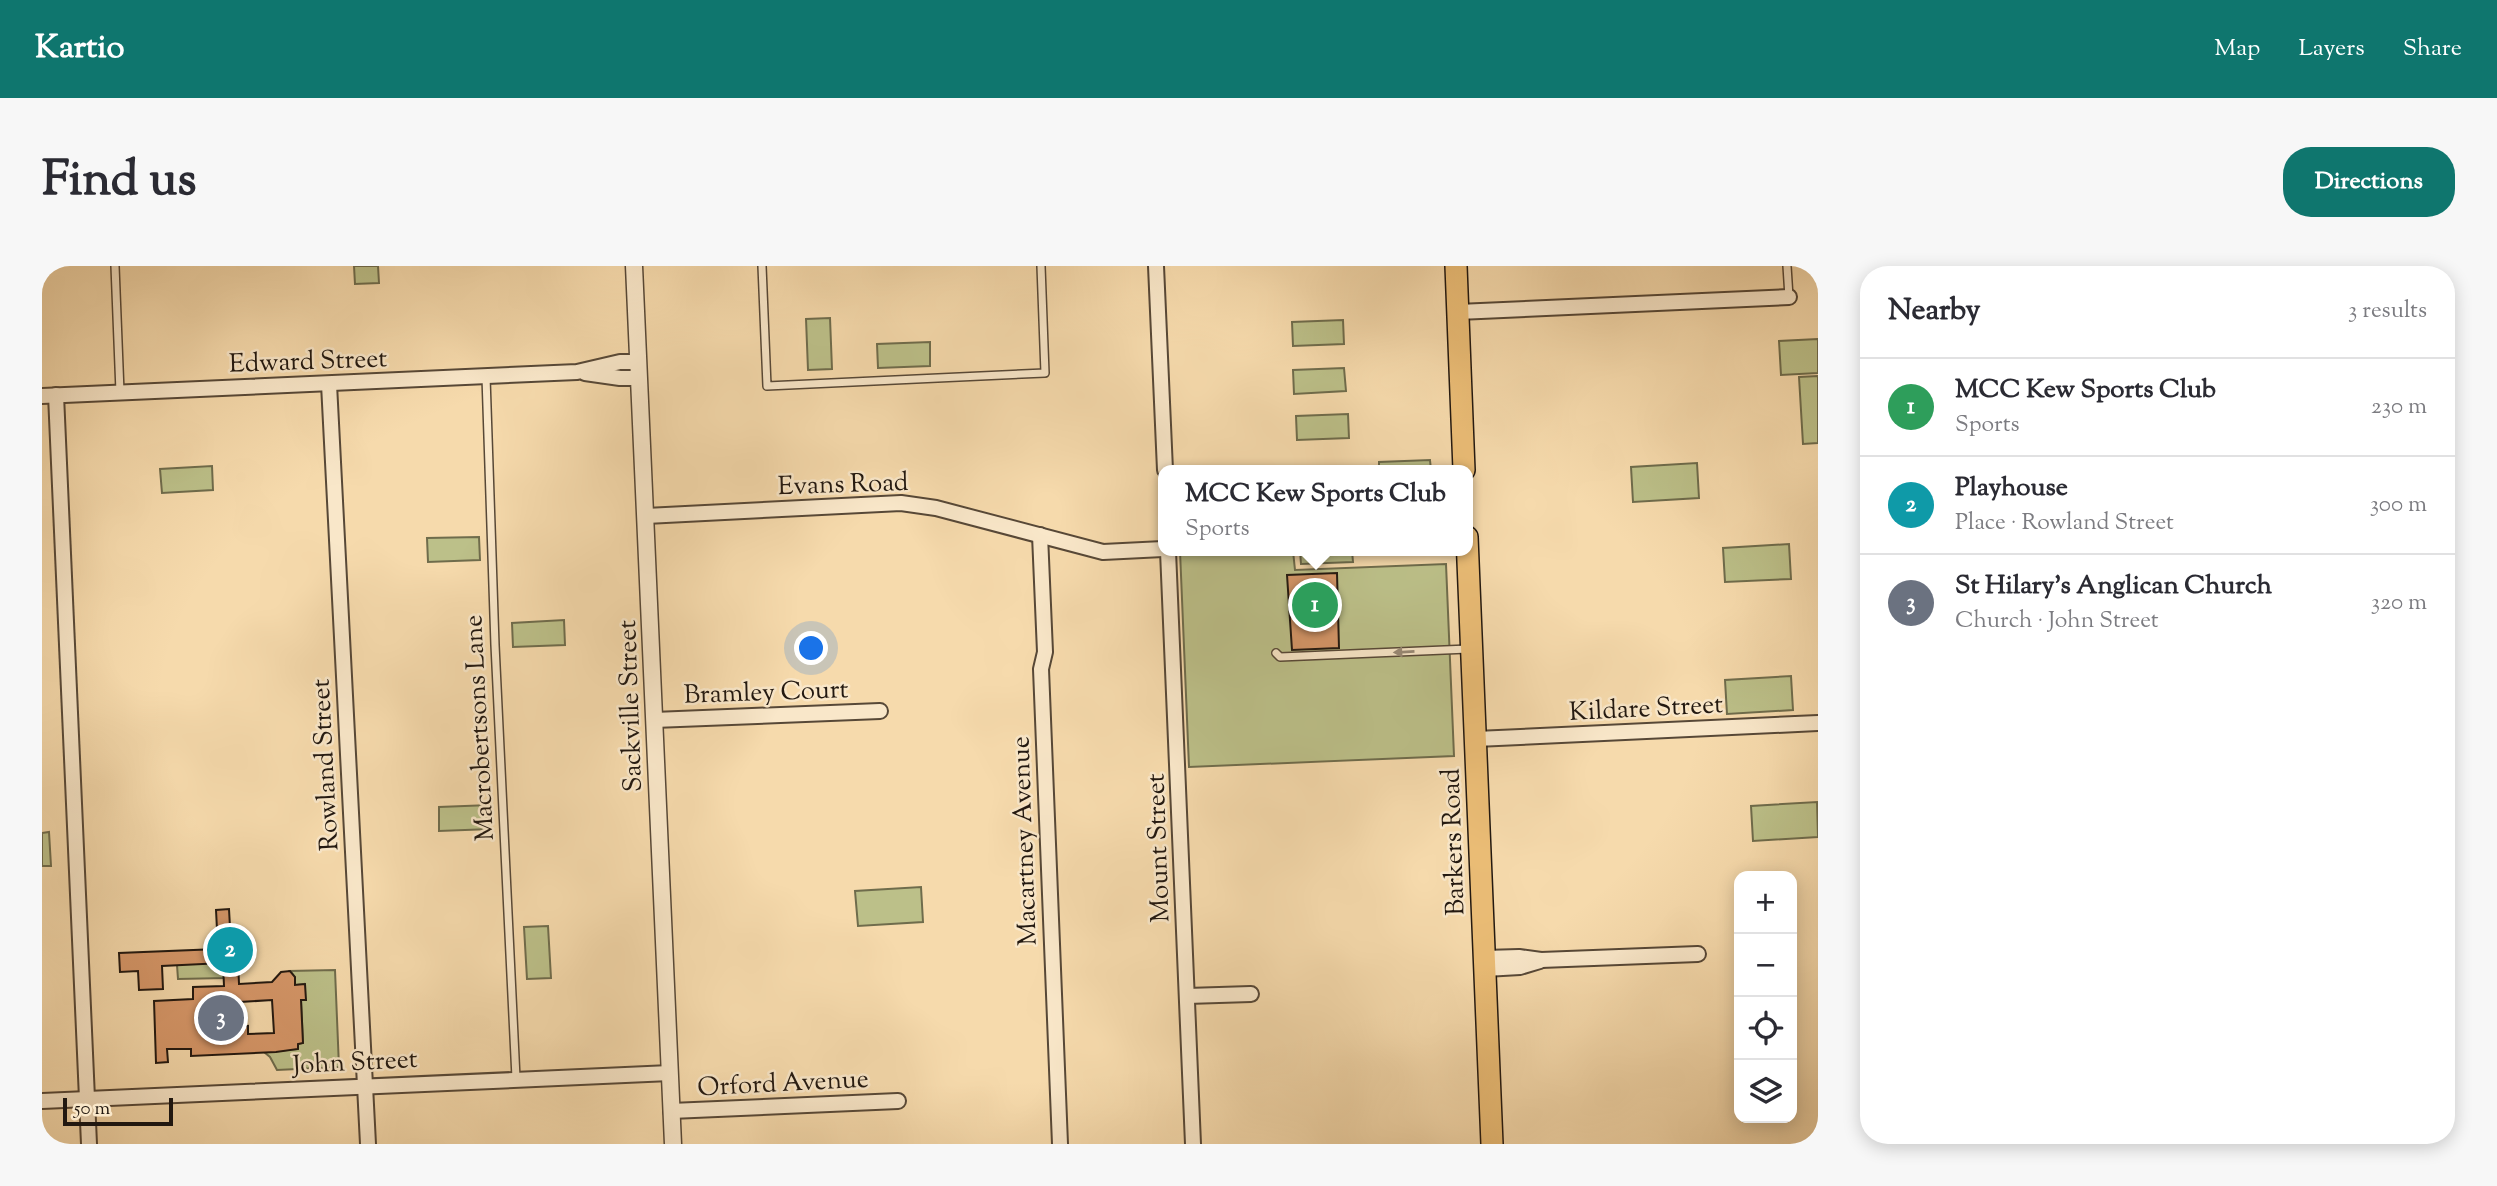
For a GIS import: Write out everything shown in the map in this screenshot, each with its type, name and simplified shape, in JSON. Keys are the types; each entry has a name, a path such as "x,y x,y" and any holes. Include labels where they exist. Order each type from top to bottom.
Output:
{"main road":[{"path":"1456,266 1464,465"},
{"name":"Barkers Road","path":"1468,556 1492,1144"}],"street":[{"name":"Sackville Street","path":"634,266 673,1144"},
{"path":"1156,266 1165,465"},
{"path":"1458,313 1789,297"},
{"name":"Edward Street","path":"49,395 576,372 620,378 638,370"},
{"name":"Rowland Street","path":"330,384 368,1144"},
{"path":"49,395 89,1144"},
{"name":"Evans Road","path":"646,516 908,503 1106,552 1158,549"},
{"name":"Macartney Avenue","path":"1040,536 1045,652 1041,669 1060,1144"},
{"name":"Mount Street","path":"1168,556 1193,1144"},
{"name":"Bramley Court","path":"654,720 880,711"},
{"name":"Kildare Street","path":"1476,739 1818,723"},
{"path":"1485,963 1520,967 1541,960 1698,954"},
{"path":"1187,996 1251,993"},
{"name":"John Street","path":"42,1101 670,1073"},
{"name":"Orford Avenue","path":"671,1111 898,1101"}],"lane":[{"path":"115,266 120,393"},
{"path":"762,266 767,386 1045,373 1041,266"},
{"path":"1787,266 1789,297"},
{"name":"Macrobertsons Lane","path":"486,377 495,645 516,1078"},
{"path":"1276,653 1280,657 1472,649"}],"green space":[{"path":"354,266 378,266 379,283 355,284"},
{"path":"830,318 832,369 808,370 806,319"},
{"path":"1343,320 1344,344 1293,346 1292,322"},
{"path":"1818,339 1818,373 1781,375 1779,341"},
{"path":"930,342 930,366 878,368 877,344"},
{"path":"1344,368 1346,391 1294,394 1293,370"},
{"path":"1818,376 1818,443 1803,444 1799,377"},
{"path":"1348,414 1349,438 1297,440 1296,416"},
{"path":"1430,460 1430,465 1379,465 1379,462"},
{"path":"1697,463 1699,498 1633,502 1631,467"},
{"path":"212,466 213,490 162,493 160,469"},
{"path":"479,537 480,560 428,562 427,538"},
{"path":"1789,544 1791,579 1725,582 1723,548"},
{"path":"1180,556 1294,556 1295,570 1446,564 1454,756 1189,767"},
{"path":"1300,556 1352,556 1353,562 1301,564"},
{"path":"564,620 565,645 513,647 512,623"},
{"path":"1791,676 1793,710 1727,714 1725,680"},
{"path":"1817,802 1818,837 1753,841 1751,806"},
{"path":"490,805 491,829 439,831 439,807"},
{"path":"49,832 51,866 42,866 42,833"},
{"path":"921,887 923,922 858,926 855,891"},
{"path":"548,926 551,978 527,979 524,927"},
{"path":"217,928 221,928 223,964 239,964 239,970 226,978 178,979 177,965 208,949 217,949"},
{"path":"335,970 339,1067 277,1070 264,1052 298,1049 298,1044 303,1043 301,1000 304,984 295,985 295,977 290,971"}],"building":[{"path":"1337,573 1339,648 1292,650 1287,575"},
{"path":"229,909 230,927 236,927 239,984 272,982 281,972 290,971 295,977 295,985 305,984 306,1000 301,1000 303,1043 298,1044 298,1049 276,1052 191,1056 191,1049 167,1049 168,1062 156,1063 154,1001 193,999 193,987 224,986 223,963 162,966 163,989 139,990 138,971 120,972 119,953 218,949 216,910","holes":["272,1000 274,1033 248,1034 248,1026 241,1027 240,1002"]}],"place":[{"name":"MCC Kew Sports Club","path":"1315,605"},
{"name":"Playhouse","path":"230,950"},
{"name":"St Hilary's Anglican Church","path":"221,1018"}]}
